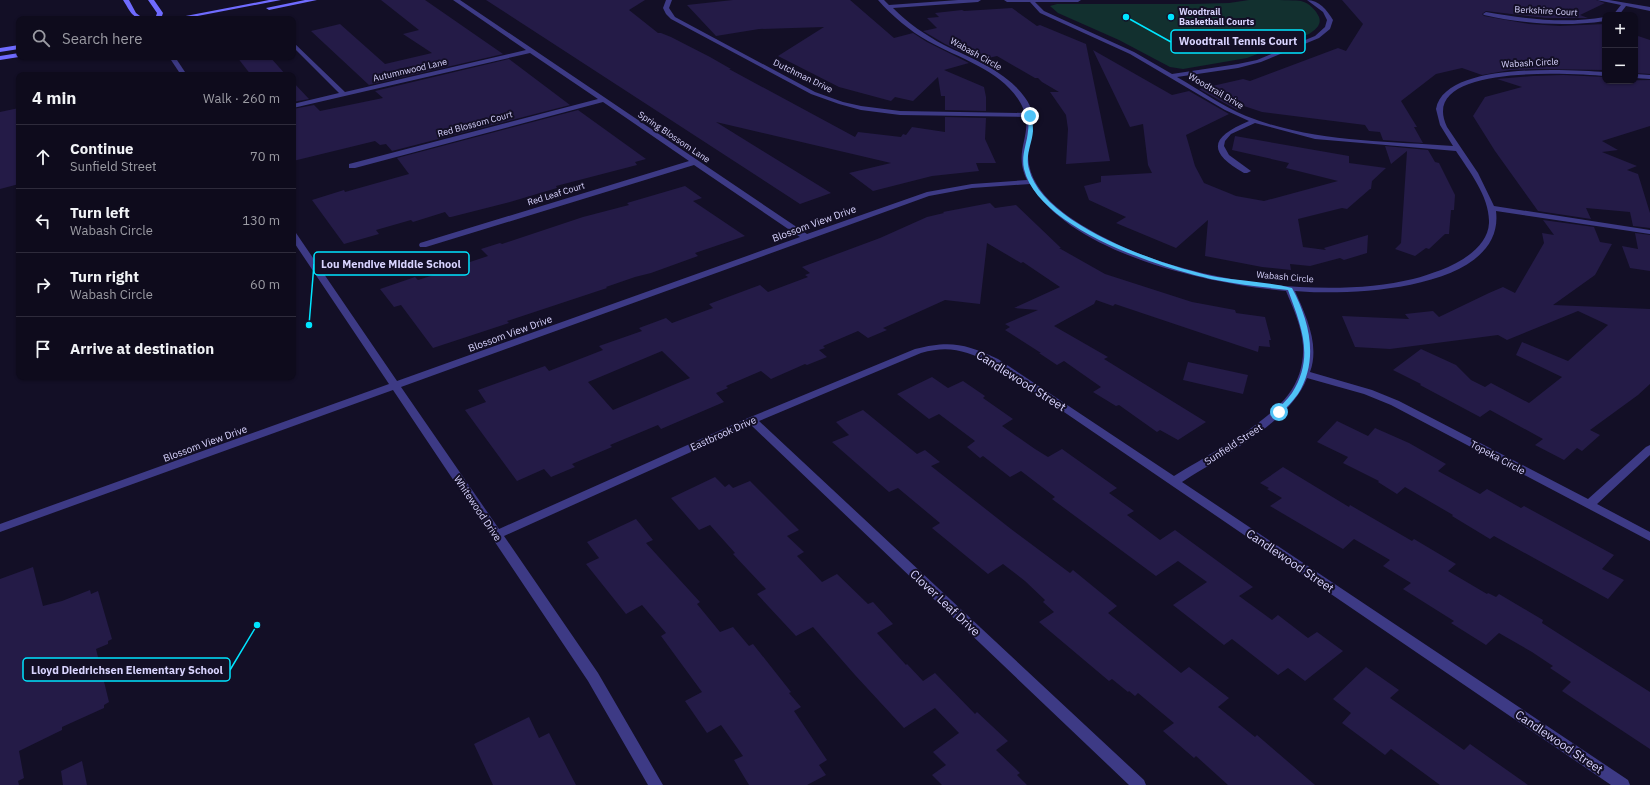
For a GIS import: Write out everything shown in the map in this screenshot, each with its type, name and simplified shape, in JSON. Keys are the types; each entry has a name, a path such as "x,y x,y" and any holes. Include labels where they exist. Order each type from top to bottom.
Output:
{"main road":[{"path":"126,0 134,14 137,16"},
{"path":"151,0 160,13 159,16"},
{"path":"190,16 278,0"},
{"path":"259,10 314,0"},
{"path":"0,50 16,47"},
{"path":"0,58 16,55"}],"street":[{"name":"Spring Blossom Lane","path":"456,0 807,238"},
{"name":"Dutchman Drive","path":"669,0 666,8 668,13 673,18 813,92 833,101 861,108 900,113 1030,116"},
{"name":"Wabash Circle","path":"881,0 907,25 929,39 1002,79 1013,89 1022,100 1030,116 1030,131 1024,155 1026,170 1042,196 1075,224 1122,249 1180,269 1217,278 1290,289 1332,290 1390,286 1421,280 1446,272 1466,262 1481,250 1490,237 1494,223 1492,208 1486,194 1444,127 1440,117 1440,106 1445,97 1454,89 1466,83 1499,75 1522,72 1570,71 1602,74"},
{"path":"888,7 978,0"},
{"path":"1007,0 1078,0"},
{"name":"Woodtrail Drive","path":"1031,0 1042,12 1122,48 1227,109 1254,121 1294,133 1315,136 1458,149"},
{"path":"1172,76 1238,66 1259,61 1317,37 1328,28 1330,20 1325,11 1310,0"},
{"path":"1600,0 1650,9"},
{"path":"1618,12 1624,5"},
{"name":"Berkshire Court","path":"1486,14 1513,19 1569,22 1602,20"},
{"path":"296,47 344,95"},
{"name":"Autumnwood Lane","path":"296,105 531,51"},
{"path":"174,60 182,72"},
{"path":"1638,76 1650,77"},
{"name":"Red Blossom Court","path":"352,166 604,100"},
{"path":"1247,171 1227,157 1222,149 1222,141 1232,131 1254,121"},
{"name":"Red Leaf Court","path":"423,245 695,162"},
{"name":"Blossom View Drive","path":"0,528 927,194 972,186 1032,182"},
{"path":"1492,208 1650,232"},
{"name":"Whitewood Drive","path":"296,240 593,677 656,785"},
{"name":"Sunfield Street","path":"1173,482 1259,427 1279,412 1294,394 1305,374 1308,353 1306,330 1290,289"},
{"name":"Eastbrook Drive","path":"496,535 752,420 918,351 935,346 954,345"},
{"name":"Candlewood Street","path":"954,345 969,349 995,361 1623,785"},
{"name":"Topeka Circle","path":"1305,374 1368,392 1395,403 1650,537"},
{"name":"Clover Leaf Drive","path":"752,420 1139,785"},
{"path":"1589,505 1650,449"}],"green space":[{"path":"1249,0 1284,0 1301,1 1307,3 1314,9 1319,17 1319,25 1309,34 1247,58 1183,69 1170,67 1119,40 1058,13 1050,6 1057,4 1229,3"}],"building":[{"path":"381,0 425,0 503,54 369,85 311,31 340,24 385,64 432,53 403,34 419,30"},
{"path":"486,0 645,0 629,10 658,33 671,37 710,57 731,69 729,69 855,137 858,132 901,137 903,134 906,135 912,127 945,132 945,117 986,118 985,139 996,163 976,163 979,171 932,176 873,191 849,173 891,163 716,122 831,193 800,204"},
{"path":"733,0 850,0 894,38 913,33 927,42 969,63 944,70 984,87 986,111 945,110 945,96 941,96 938,77 913,101 895,97 891,101 839,87 778,56 824,27 759,29 716,36 687,5"},
{"path":"1342,0 1596,0 1605,3 1580,15 1588,18 1546,18 1486,11 1482,14 1484,16 1529,24 1560,26 1602,24 1602,70 1510,70 1482,75 1462,68 1436,74 1401,101 1417,127 1414,127 1423,143 1383,140 1380,132 1369,131 1365,125 1262,112 1244,106 1237,110 1199,89 1243,79 1250,81 1338,48 1346,51 1363,24"},
{"path":"1012,8 1037,26 1040,25 1086,44 1110,161 1066,164 1068,129 1066,115 1050,92 1059,92 1038,78 1035,78 997,56 980,60 945,44 923,31 937,28 927,18 939,17 935,13 962,10"},
{"path":"1638,36 1650,40 1650,74 1638,73"},
{"path":"1093,50 1172,95 1189,91 1229,114 1186,135 1195,166 1204,183 1236,196 1264,201 1338,181 1286,168 1289,163 1232,150 1235,136 1349,156 1349,163 1386,168 1372,181 1371,189 1347,209 1342,208 1298,219 1303,247 1326,250 1324,248 1368,235 1367,253 1344,260 1340,258 1310,266 1290,264 1291,270 1262,267 1205,256 1208,220 1176,248 1116,223 1126,217 1089,200 1084,186 1101,182 1101,176 1152,173 1148,165 1143,124 1130,127"},
{"path":"509,59 570,105 392,151 386,144 380,145 375,141 296,160 296,108 314,105 320,111 383,98 375,91"},
{"path":"239,60 273,60 283,72 249,72"},
{"path":"1563,75 1602,77 1602,84 1638,84 1638,80 1650,80 1650,126 1602,141 1618,150 1602,152 1637,166 1627,170 1638,174 1650,213 1650,228 1633,226 1630,212 1586,208 1591,219 1538,211 1495,151 1473,116 1485,97 1522,87 1497,79"},
{"path":"296,85 309,99 296,101"},
{"path":"16,109 16,185 0,189 0,112"},
{"path":"578,110 646,159 635,162 637,165 556,186 557,188 510,202 451,217 449,217 445,212 413,222 411,220 376,230 379,234 344,244 312,200 344,190 345,192 409,174 397,158"},
{"path":"1385,146 1428,150 1435,162 1439,163 1455,195 1454,210 1451,210 1449,234 1445,234 1429,249 1426,248 1415,256 1395,249 1401,243 1407,151 1391,164"},
{"path":"685,186 702,198 693,201 745,236 695,253 698,256 651,273 635,277 606,287 607,288 507,321 509,323 433,348 401,305 394,307 380,289 415,277 418,280 488,256 481,249 500,243 502,244 583,217 629,205 627,203"},
{"path":"990,203 995,208 1016,205 1061,248 1059,248 1105,274 1192,302 1235,310 1236,313 1265,317 1271,340 1269,340 1270,347 1259,346 1258,352 1115,304 1113,306 1096,300 1094,304 1054,326 1108,357 1104,359 1206,422 1178,440 1160,430 1157,432 1119,405 1116,406 1093,392 1101,387 1064,361 1057,365 1005,330 1010,327 1005,324 1038,310 1014,308 1060,287 1023,262 1021,263 987,243 980,304 945,300 883,328 887,330 868,338 858,331 823,346 825,348 819,350 827,357 807,365 805,364 771,379 761,371 726,386 728,388 716,393 724,402 661,429 658,425 610,445 612,447 572,464 575,467 551,477 544,469 517,481 465,410 486,402 478,390 545,366 549,371 603,350 599,346 642,331 639,328 666,318 672,323 713,308 709,304 760,285 768,292 808,277 805,275 810,273 802,267 880,238 927,217 944,213 943,212","holes":["662,351 690,378 613,410 588,382"]},
{"path":"1543,220 1594,227 1600,242 1612,244 1595,275 1553,305 1650,309 1650,384 1638,395 1590,430 1600,435 1582,451 1577,448 1564,460 1535,445 1543,439 1490,410 1480,417 1393,370 1421,349 1456,365 1471,380 1485,387 1491,383 1529,403 1562,377 1516,355 1522,342 1568,361 1608,325 1578,311 1507,340 1498,335 1390,349 1355,347 1342,316 1409,319 1405,314 1433,311 1439,317 1503,287 1515,293 1544,243 1542,233 1554,235"},
{"path":"1635,233 1650,235 1650,271 1630,268 1622,246 1638,249"},
{"path":"1188,362 1248,375 1243,394 1183,380"},
{"path":"932,377 948,388 963,381 985,396 983,398 1013,419 1002,426 1035,449 1048,457 1062,449 1117,488 1109,493 1134,511 1127,515 1160,540 1175,530 1253,587 1239,596 1272,620 1278,615 1308,638 1317,632 1343,651 1305,681 1288,668 1278,675 1232,639 1224,645 1173,605 1207,582 1178,561 1156,576 1052,499 1055,497 1021,471 1010,477 983,456 980,458 967,447 975,441 939,414 929,419 897,394"},
{"path":"863,410 917,454 925,450 940,462 931,466 1070,573 1073,570 1117,606 1108,613 1181,673 1189,667 1229,698 1218,707 1255,737 1257,735 1315,785 1228,785 1196,756 1194,758 1163,731 1174,723 1138,693 1135,696 1112,679 1109,681 1039,622 1054,612 1043,602 1045,600 1025,581 1003,564 988,574 932,528 940,523 898,488 889,492 832,442 849,435 836,422"},
{"path":"1337,421 1368,436 1375,428 1409,443 1446,464 1438,471 1480,494 1487,489 1521,508 1524,506 1614,555 1602,569 1624,580 1608,599 1494,536 1490,539 1405,487 1397,494 1378,482 1379,481 1343,463 1348,457 1317,442"},
{"path":"1283,467 1349,507 1350,505 1412,541 1414,539 1456,564 1448,571 1487,594 1488,593 1496,597 1499,594 1543,620 1542,623 1650,692 1650,749 1562,691 1571,682 1550,668 1553,666 1532,652 1499,633 1486,645 1451,623 1454,621 1403,589 1411,583 1383,566 1390,560 1354,539 1343,549 1270,506 1282,498 1260,483"},
{"path":"715,477 725,487 729,484 733,488 750,481 799,530 787,536 804,552 797,556 822,582 837,574 868,604 873,602 893,624 877,633 906,665 907,664 923,681 935,673 975,714 977,712 1008,741 996,750 1020,773 1017,775 1027,785 942,785 932,775 946,765 933,752 959,733 935,708 904,728 813,627 796,636 757,594 766,589 733,554 735,553 710,525 699,530 671,498"},
{"path":"636,519 653,540 646,543 700,602 697,604 720,632 733,627 749,646 753,644 791,692 789,693 801,707 794,711 827,760 819,765 826,775 807,785 749,785 734,760 743,756 721,725 707,733 685,701 702,692 661,636 666,633 642,605 626,614 586,564 599,558 587,542"},
{"path":"33,567 43,606 62,601 90,590 91,594 98,591 112,639 108,641 108,644 96,649 109,702 104,705 104,708 62,727 62,730 19,751 24,778 18,781 19,785 0,785 0,579"},
{"path":"1366,667 1399,690 1390,698 1464,750 1470,744 1528,785 1440,785 1391,749 1385,755 1342,723 1351,713 1333,699"},
{"path":"529,717 539,738 549,733 576,785 493,785 474,744"},
{"path":"82,761 87,785 63,785 61,771"}],"place":[{"name":"Woodtrail Tennis Court","path":"1126,17"},
{"name":"Woodtrail Basketball Courts","path":"1171,17"},
{"name":"Lou Mendive Middle School","path":"309,325"},
{"name":"Lloyd Diedrichsen Elementary School","path":"257,625"}],"route":[{"path":"1030,116 1030,131 1024,155 1026,170 1042,196 1056,210 1075,224 1098,238 1122,249 1147,259 1180,269 1217,278 1290,289 1306,330 1308,353 1305,374 1294,394 1279,412"}]}
